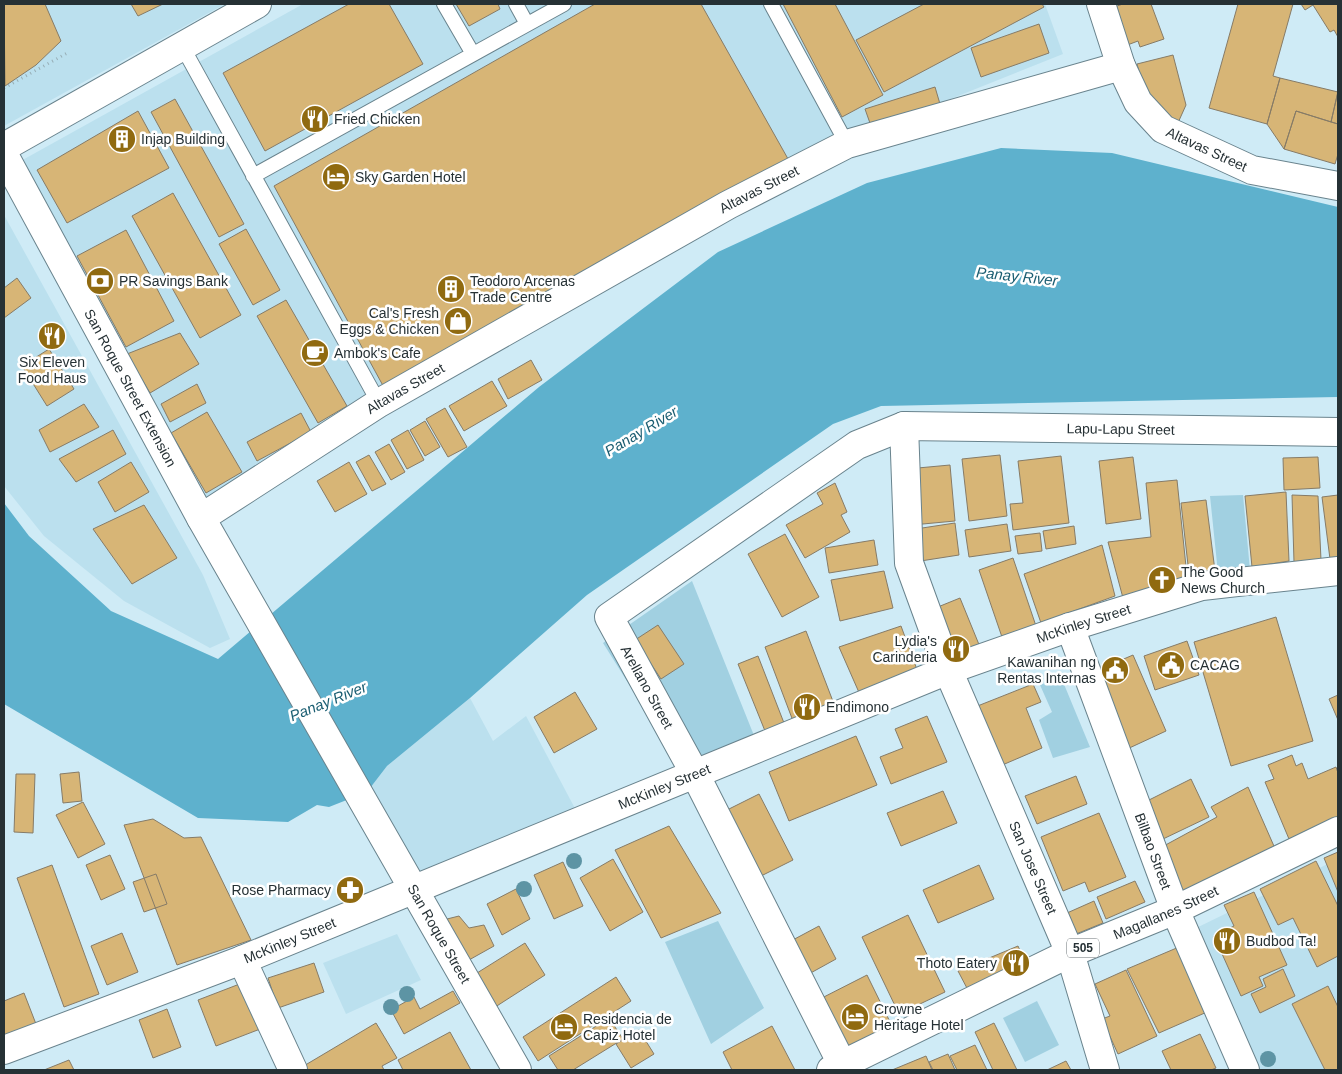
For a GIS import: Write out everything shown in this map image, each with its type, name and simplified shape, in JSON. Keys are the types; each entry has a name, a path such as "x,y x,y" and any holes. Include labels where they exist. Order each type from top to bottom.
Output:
{"street":[{"path":"4,148 257,4"},
{"path":"1101,4 1121,66"},
{"name":"Altavas Street","path":"201,518 379,403 728,205 847,144 1121,66 1138,102 1163,129 1252,170 1338,186"},
{"name":"San Roque Street Extension","path":"4,155 201,518 261,618"},
{"name":"Lapu-Lapu Street","path":"904,426 1338,432"},
{"name":"San Jose Street","path":"904,426 909,563 948,670 1070,953 1105,1070"},
{"name":"Arellano Street","path":"839,1068 695,774 609,617 857,445 904,426"},
{"name":"McKinley Street","path":"4,1050 242,960 948,670 1070,627 1202,586 1338,571"},
{"name":"San Roque Street","path":"261,618 517,1070"},
{"name":"Bilbao Street","path":"1070,627 1175,910 1245,1070"},
{"name":"Magallanes Street","path":"839,1068 1070,953 1175,910 1338,831"},
{"path":"242,960 293,1070"}],"lane":[{"path":"444,4 473,54"},
{"path":"516,4 527,24"},
{"path":"254,176 564,4"},
{"path":"771,4 847,144"},
{"path":"182,46 379,403"}],"path":[{"path":"4,88 69,52"}],"shaded area":[{"path":"4,4 225,4 4,126"},
{"path":"303,4 1045,4 1063,54 838,144 207,500 19,162"},
{"path":"4,215 203,575 230,639 210,648 124,601 44,536 4,486"},
{"path":"1243,495 1250,570 1218,573 1210,496"},
{"path":"692,581 755,738 684,772 603,643"},
{"path":"1061,677 1090,747 1053,758 1039,720 1052,712 1040,685"},
{"path":"470,698 493,741 526,716 579,816 421,878 367,792 387,766"},
{"path":"1338,859 1338,1070 1250,1070 1188,932"},
{"path":"718,921 764,1008 711,1044 665,942"},
{"path":"397,934 421,980 346,1014 323,963"},
{"path":"1037,1001 1059,1045 1025,1062 1003,1018"}],"water":[{"name":"Panay River","path":"1001,148 1112,153 1338,207 1338,397 881,406 833,424 587,595 470,698 387,766 367,792 329,807 317,805 288,822 198,818 4,704 4,503 29,536 111,611 218,659 539,387 718,252 867,183"}],"building":[{"path":"4,4 45,4 61,41 36,65 5,86"},
{"path":"131,4 163,4 138,16"},
{"path":"349,4 389,4 423,64 265,151 223,73"},
{"path":"456,4 498,4 500,9 469,26"},
{"name":"Teodoro Arcenas Trade Centre","path":"595,4 701,4 792,166 387,393 274,186"},
{"path":"783,4 835,4 883,95 842,117"},
{"path":"924,4 1042,4 1044,7 884,92 856,40"},
{"path":"1123,4 1151,4 1164,39 1140,47 1138,41 1122,47 1108,9"},
{"path":"1238,4 1293,4 1273,76 1280,78 1267,124 1209,108"},
{"path":"1301,4 1338,4 1338,37 1334,30 1330,32 1313,5 1305,10"},
{"path":"1039,24 1049,53 981,77 971,48"},
{"path":"1173,55 1186,105 1177,125 1150,114 1137,64"},
{"path":"1280,78 1338,92 1331,122 1296,111 1284,149 1267,124"},
{"path":"935,87 940,104 871,126 865,109"},
{"path":"1338,91 1338,124 1331,122"},
{"path":"175,99 244,224 219,237 151,112"},
{"name":"Injap Building","path":"138,111 169,168 67,223 37,170"},
{"path":"1296,111 1338,124 1338,154 1335,164 1284,149"},
{"path":"173,193 241,315 200,338 132,216"},
{"path":"246,229 280,290 253,305 219,244"},
{"path":"126,230 174,321 126,347 77,256"},
{"path":"17,278 31,298 4,318 4,288"},
{"path":"286,300 347,406 318,423 257,316"},
{"path":"180,333 199,364 150,393 127,354"},
{"path":"49,349 74,389 47,406 22,366"},
{"path":"531,360 542,380 508,399 498,379"},
{"path":"492,381 507,406 464,431 449,406"},
{"path":"197,384 206,403 170,422 161,404"},
{"path":"84,404 99,427 50,452 39,430"},
{"path":"445,408 467,447 448,457 426,419"},
{"path":"207,412 242,472 206,493 171,433"},
{"path":"301,413 311,432 257,461 247,442"},
{"path":"425,421 440,447 425,456 410,430"},
{"path":"113,430 126,454 76,482 59,459"},
{"path":"408,430 424,460 407,469 391,440"},
{"path":"389,444 405,472 391,480 375,452"},
{"path":"369,455 386,484 372,491 356,462"},
{"path":"1000,455 1007,516 969,521 962,459"},
{"path":"1061,456 1069,523 1013,530 1010,504 1023,503 1018,461"},
{"path":"1133,457 1141,519 1106,524 1099,461"},
{"path":"1318,457 1320,488 1284,490 1283,458"},
{"path":"131,462 149,492 115,512 98,482"},
{"path":"349,462 367,494 335,512 317,481"},
{"path":"950,465 955,521 912,525 907,469"},
{"path":"1177,480 1187,576 1123,598 1108,542 1151,537 1146,483"},
{"path":"835,483 847,512 841,515 850,532 805,558 786,525 823,504 817,493"},
{"path":"1286,492 1289,561 1252,567 1245,496"},
{"path":"1292,495 1318,496 1321,560 1294,562"},
{"path":"1338,495 1338,557 1330,559 1322,497"},
{"path":"1206,500 1215,571 1189,574 1181,503"},
{"path":"144,505 177,558 132,584 93,529"},
{"path":"955,523 959,555 914,562 909,530"},
{"path":"1007,524 1011,551 969,557 965,530"},
{"path":"1074,526 1076,544 1046,549 1043,531"},
{"path":"1040,533 1042,551 1018,554 1015,536"},
{"path":"785,534 819,597 782,617 748,554"},
{"path":"874,540 878,565 829,573 825,548"},
{"path":"1102,545 1115,596 1041,623 1024,574"},
{"path":"1013,558 1037,629 1003,640 979,570"},
{"path":"884,571 893,608 840,621 831,580"},
{"path":"960,598 980,647 947,660 928,611"},
{"path":"1276,617 1313,741 1231,766 1194,642"},
{"path":"658,625 684,664 661,679 635,640"},
{"path":"901,626 919,675 861,697 839,647"},
{"path":"806,631 834,704 793,721 765,647"},
{"name":"CACAG","path":"1187,641 1199,675 1155,690 1144,656"},
{"path":"1133,655 1166,731 1125,750 1091,673"},
{"path":"758,656 784,723 765,731 738,664"},
{"path":"1033,684 1041,702 1026,708 1042,748 1000,766 975,707"},
{"path":"575,692 597,729 554,753 534,717"},
{"path":"1338,695 1338,720 1329,699"},
{"path":"927,716 947,762 891,784 880,757 903,748 895,729"},
{"path":"856,736 877,785 789,821 769,772"},
{"path":"1292,755 1296,766 1302,763 1308,779 1336,767 1338,773 1338,818 1289,839 1265,782 1274,779 1268,765"},
{"path":"79,772 82,801 63,803 60,774"},
{"path":"16,774 35,774 33,833 14,832"},
{"path":"1076,776 1087,804 1037,824 1025,796"},
{"path":"1191,779 1209,817 1163,839 1145,802"},
{"path":"1248,787 1277,853 1183,897 1160,848 1217,817 1211,807"},
{"path":"943,791 957,823 901,846 887,813"},
{"path":"759,794 793,860 759,877 725,811"},
{"path":"83,802 105,844 78,858 56,815"},
{"path":"1099,813 1126,877 1089,892 1085,882 1063,891 1041,837"},
{"path":"153,819 184,838 201,837 251,940 177,965 124,825"},
{"path":"669,826 721,913 661,938 615,850"},
{"path":"1338,852 1338,892 1324,858"},
{"path":"110,855 125,889 101,900 86,865"},
{"path":"613,859 643,912 610,931 580,878"},
{"path":"1316,861 1338,906 1338,956 1317,967 1293,918 1278,925 1260,889"},
{"path":"563,862 583,906 554,919 534,875"},
{"path":"52,865 99,994 64,1007 17,878"},
{"path":"979,865 994,899 938,923 923,890"},
{"path":"156,874 167,904 144,912 133,882"},
{"path":"1135,881 1145,902 1106,919 1097,897"},
{"path":"516,889 530,919 502,935 487,904"},
{"path":"1254,892 1287,965 1259,977 1263,986 1241,996 1214,936 1234,926 1224,905"},
{"path":"1094,901 1103,923 1076,934 1067,913"},
{"path":"908,915 945,992 899,1014 862,937"},
{"path":"459,916 469,928 484,925 494,946 460,965 443,920"},
{"path":"819,926 836,959 807,975 789,942"},
{"path":"122,933 138,972 107,985 91,946"},
{"path":"525,943 545,975 489,1011 469,978"},
{"path":"1018,946 1026,964 969,992 958,971"},
{"path":"1179,947 1207,1012 1159,1033 1127,969"},
{"path":"314,963 324,992 278,1008 268,978"},
{"path":"1283,969 1295,996 1260,1013 1251,994 1266,987 1263,979"},
{"path":"1126,970 1157,1036 1118,1054 1102,1019 1110,1016 1095,984"},
{"name":"Crowne Heritage Hotel","path":"867,975 895,1032 843,1059 814,1002"},
{"path":"616,977 631,1001 538,1061 523,1037"},
{"path":"250,980 268,1026 216,1046 198,1000"},
{"path":"1328,986 1338,1007 1338,1070 1325,1070 1292,1004"},
{"path":"453,991 460,1003 404,1034 391,1010 414,997 420,1009"},
{"path":"24,993 36,1024 4,1037 4,1001"},
{"path":"167,1009 181,1047 153,1058 139,1020"},
{"path":"609,1018 623,1039 573,1070 558,1070 549,1056"},
{"path":"376,1023 397,1058 382,1066 384,1070 304,1070 302,1067"},
{"path":"994,1023 1017,1070 993,1070 975,1032"},
{"path":"772,1026 795,1070 732,1070 723,1052"},
{"path":"639,1030 654,1054 631,1068 616,1044"},
{"path":"450,1032 471,1070 403,1070 398,1060"},
{"path":"1200,1034 1216,1068 1211,1070 1171,1070 1162,1051"},
{"path":"975,1045 987,1070 957,1070 950,1056"},
{"path":"948,1054 955,1070 933,1070 929,1062"},
{"path":"926,1056 932,1070 892,1070"},
{"path":"69,1060 74,1070 44,1070"},
{"path":"1066,1061 1071,1070 1047,1070"}],"place":[{"name":"Fried Chicken","path":"315,119"},
{"name":"Injap Building","path":"122,139"},
{"name":"Sky Garden Hotel","path":"336,177"},
{"name":"PR Savings Bank","path":"100,281"},
{"name":"Teodoro Arcenas Trade Centre","path":"451,289"},
{"name":"Cal's Fresh Eggs & Chicken","path":"458,321"},
{"name":"Six Eleven Food Haus","path":"52,336"},
{"name":"Ambok's Cafe","path":"315,353"},
{"name":"The Good News Church","path":"1162,580"},
{"name":"Lydia's Carinderia","path":"956,649"},
{"name":"CACAG","path":"1171,665"},
{"name":"Kawanihan ng Rentas Internas","path":"1115,670"},
{"name":"Endimono","path":"807,707"},
{"name":"Rose Pharmacy","path":"350,890"},
{"name":"Budbod Ta!","path":"1227,941"},
{"name":"Thoto Eatery","path":"1016,963"},
{"name":"Crowne Heritage Hotel","path":"855,1017"},
{"name":"Residencia de Capiz Hotel","path":"564,1027"}]}
